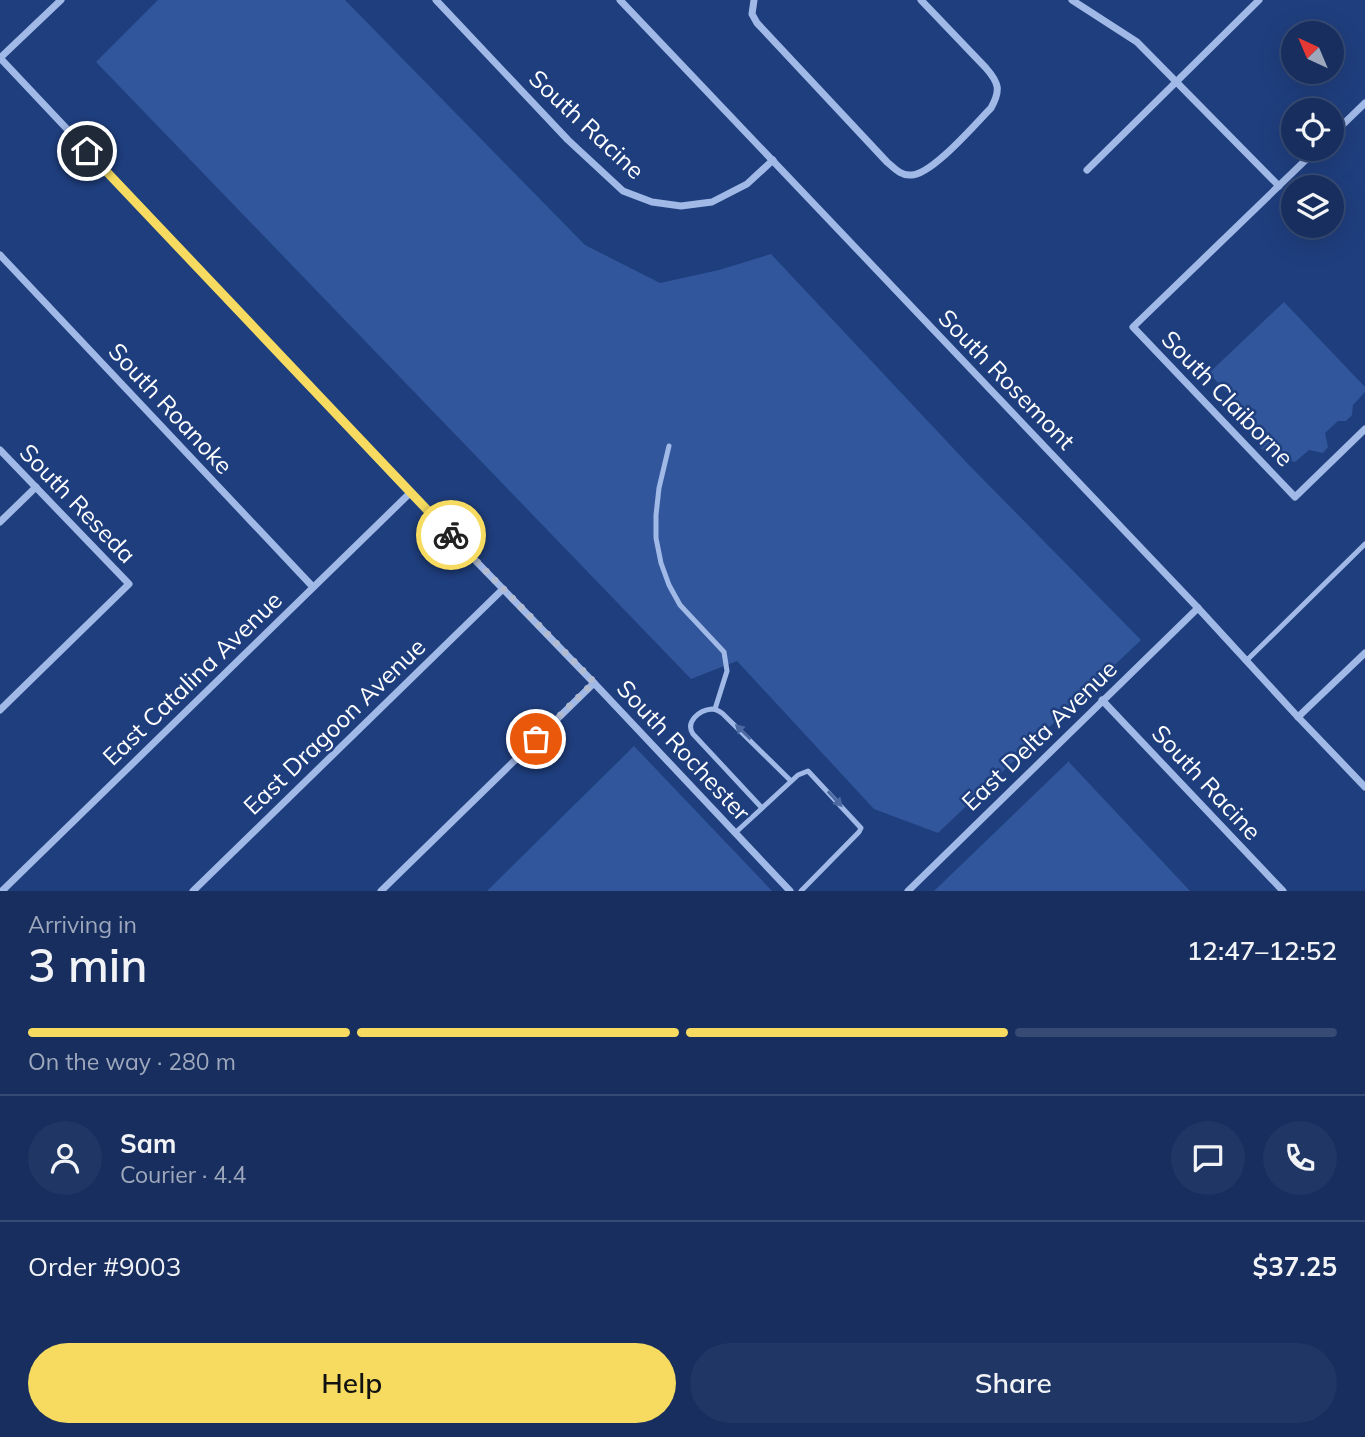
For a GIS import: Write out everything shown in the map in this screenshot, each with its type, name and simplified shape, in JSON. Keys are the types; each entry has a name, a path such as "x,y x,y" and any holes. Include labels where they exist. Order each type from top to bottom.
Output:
{"street":[{"path":"0,58 61,0"},
{"name":"South Racine","path":"436,0 568,140 623,191 652,202 681,206 712,202 747,184 773,160"},
{"name":"South Rosemont","path":"620,0 1365,787"},
{"path":"754,0 752,14 757,23 887,162 898,172 911,176 923,172 937,162 992,108 998,87 986,68 921,0"},
{"path":"1072,0 1137,42 1279,186 1305,161"},
{"path":"1087,170 1259,0"},
{"name":"South Rochester","path":"0,58 790,891"},
{"path":"1344,123 1365,103"},
{"name":"South Claiborne","path":"1279,186 1133,327 1295,497 1365,429"},
{"name":"South Roanoke","path":"0,255 313,587"},
{"name":"South Reseda","path":"0,450 129,584 0,710"},
{"path":"0,522 36,487"},
{"name":"East Catalina Avenue","path":"2,891 410,493"},
{"name":"East Dragoon Avenue","path":"193,891 503,589"},
{"name":"East Delta Avenue","path":"908,891 1198,608"},
{"path":"1298,718 1365,653"},
{"path":"381,891 594,682"},
{"name":"South Racine","path":"1102,700 1283,891"}],"lane":[{"path":"668,446 659,488 656,538 661,563 680,605 724,652 727,671 715,709"},
{"path":"1245,661 1365,544"},
{"path":"762,808 689,730 693,719 699,713 715,709 723,714 791,781"},
{"path":"735,833 798,775 808,771 861,828 801,891"}],"shaded area":[{"path":"158,0 345,0 585,245 660,283 719,270 771,254 968,464 1141,640 938,833 874,809 737,661 691,679 96,62"},
{"path":"1284,302 1365,387 1365,392 1353,405 1352,415 1346,421 1338,421 1325,433 1328,447 1323,453 1309,450 1295,462 1277,450 1264,451 1258,446 1263,437 1262,431 1209,373"},
{"path":"634,746 772,891 487,891"},
{"path":"1068,762 1190,891 934,891"}],"way so far":[{"path":"451,535 594,682 536,739"}],"route":[{"path":"87,151 451,535"}]}
